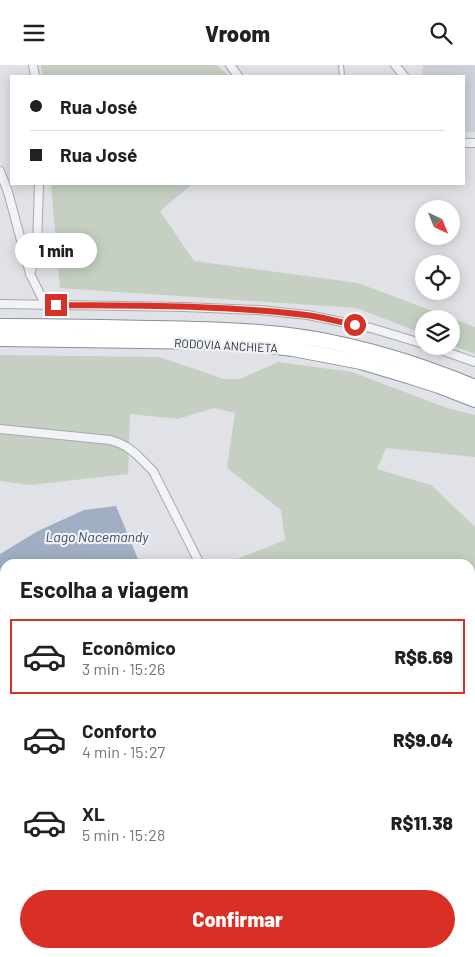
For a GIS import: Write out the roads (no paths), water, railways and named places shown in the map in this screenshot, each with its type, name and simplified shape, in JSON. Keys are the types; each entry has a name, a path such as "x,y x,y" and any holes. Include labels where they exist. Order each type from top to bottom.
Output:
{"highway":[{"name":"RODOVIA ANCHIETA","path":"0,325 210,329 264,332 367,350 444,374 475,387"},
{"name":"RODOVIA ANCHIETA","path":"0,339 215,342 293,349 361,362 416,378 475,400"}],"street":[{"path":"230,65 238,75"},
{"path":"395,65 403,75"},
{"path":"0,171 8,192 30,274 45,304"},
{"path":"30,274 37,248 39,185"},
{"path":"0,304 260,310 308,315 371,328 415,342"},
{"path":"455,355 475,362"},
{"path":"0,429 110,440 127,447 153,471 197,559"}],"water":[{"name":"Lago Nacemandy","path":"116,506 138,559 0,559 0,554 38,531 84,510"}]}
